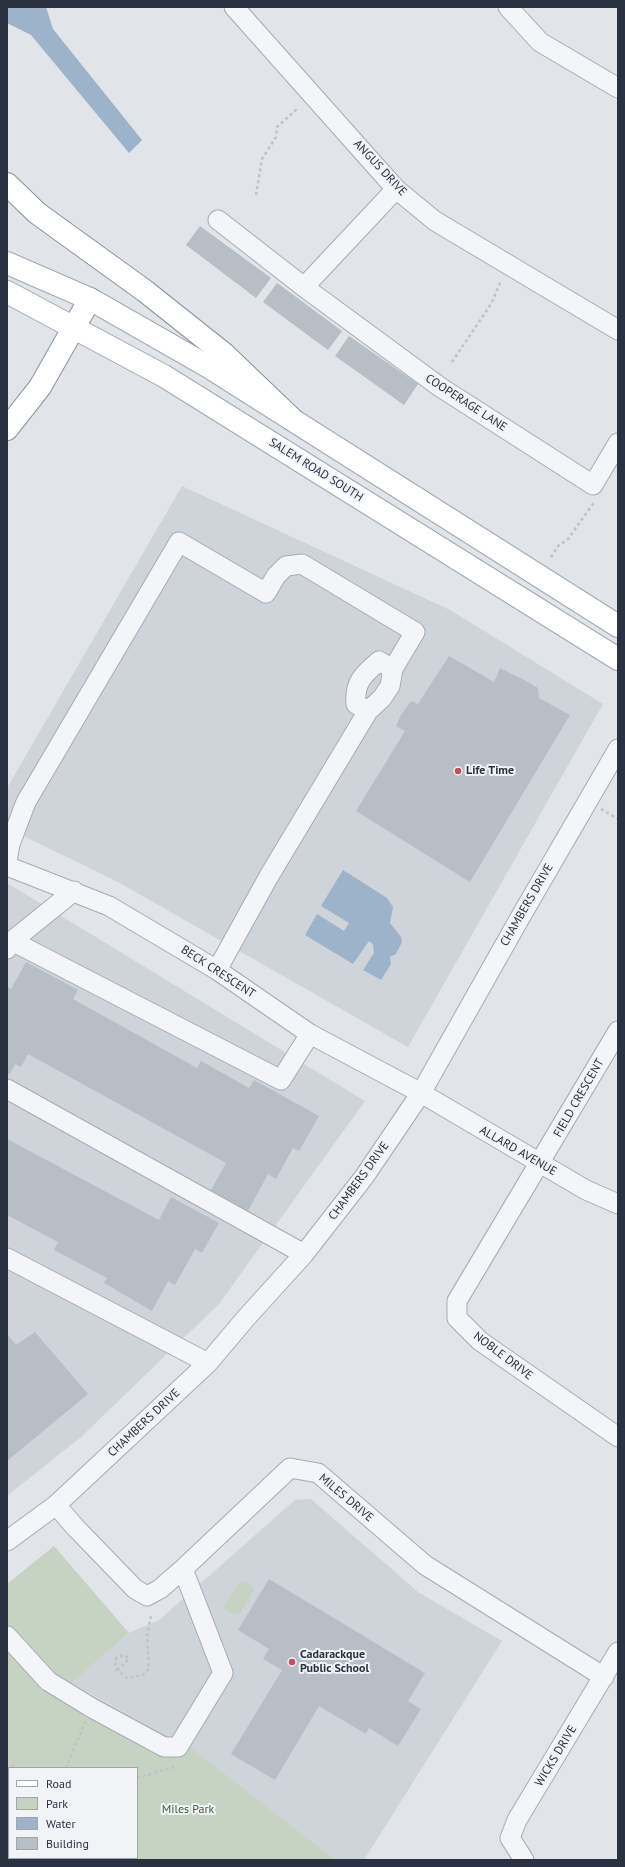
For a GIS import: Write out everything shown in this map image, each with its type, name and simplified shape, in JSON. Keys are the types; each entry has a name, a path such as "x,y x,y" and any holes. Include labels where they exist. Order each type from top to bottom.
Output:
{"main road":[{"path":"7,184 37,213 144,291 223,353 292,419"},
{"path":"7,263 90,299 209,367 618,626"},
{"name":"SALEM ROAD SOUTH","path":"7,292 164,376 618,659"},
{"path":"7,429 40,387 75,328 90,299"}],"street":[{"name":"ANGUS DRIVE","path":"234,7 396,189 435,221 618,330"},
{"path":"508,7 540,42 618,88"},
{"path":"304,287 396,189"},
{"name":"COOPERAGE LANE","path":"218,220 304,287 440,387 593,485 618,443"},
{"path":"7,861 10,844 26,802 179,542 266,593 276,576 286,566 302,564 415,632 393,669 390,686 382,698 368,711 269,876 217,970"},
{"path":"368,711 356,704 355,693 359,683 379,661 393,669"},
{"name":"CHAMBERS DRIVE","path":"7,1541 56,1505 208,1363 246,1318 304,1254 364,1177 421,1093 610,779 618,749"},
{"name":"BECK CRESCENT","path":"7,866 109,906 217,970 310,1034 421,1093"},
{"path":"74,891 10,945 281,1080 310,1034"},
{"name":"FIELD CRESCENT","path":"540,1164 618,1031"},
{"path":"7,1090 304,1254"},
{"name":"ALLARD AVENUE","path":"421,1093 586,1190 618,1204"},
{"name":"NOBLE DRIVE","path":"540,1164 457,1301 457,1318 480,1341 618,1437"},
{"path":"7,1258 208,1363"},
{"name":"MILES DRIVE","path":"56,1505 75,1527 135,1589 147,1596 160,1589 183,1569 290,1468 318,1473 425,1565 604,1677"},
{"path":"7,1636 48,1681 92,1708 164,1747 178,1747 223,1673 183,1569"},
{"name":"WICKS DRIVE","path":"524,1860 510,1838 516,1820 618,1652"}],"path":[{"path":"256,195 262,159 276,137 277,127 297,109"},
{"path":"452,362 491,304 501,281"},
{"path":"551,557 558,546 568,539 597,497"},
{"path":"117,1670 129,1659 124,1655 116,1658 115,1665 117,1670 127,1678 143,1675 149,1669 147,1635 150,1616"},
{"path":"66,1767 92,1708"},
{"path":"138,1778 178,1766"}],"shaded area":[{"path":"182,486 450,610 603,704 408,1047 116,881 7,828 7,788"},
{"path":"7,883 365,1101 219,1304 81,1437 7,1496"},
{"name":"Cadarackque Public School","path":"311,1499 418,1592 502,1641 364,1860 336,1860 192,1748 70,1683 129,1633 159,1620 295,1500"}],"green space":[{"name":"Miles Park","path":"54,1546 129,1633 70,1684 192,1748 336,1860 7,1860 7,1584"},
{"path":"244,1581 253,1587 254,1591 240,1613 235,1615 223,1608 239,1582"}],"water":[{"path":"7,7 46,7 53,29 142,140 129,153 31,35 7,23"},
{"path":"343,870 387,898 393,907 390,923 401,937 402,942 396,954 390,957 391,964 381,980 363,970 374,953 373,944 369,941 353,964 305,935 317,914 344,931 349,923 321,906"}],"building":[{"path":"200,226 271,278 256,298 186,245"},
{"path":"277,283 342,331 328,350 263,302"},
{"path":"349,336 418,384 404,405 335,356"},
{"name":"Life Time","path":"449,656 494,682 500,668 538,688 539,698 570,715 470,882 356,811 405,731 396,726 401,715 411,701 418,704"},
{"path":"26,962 78,990 73,999 197,1068 201,1061 249,1088 254,1080 319,1116 299,1151 293,1148 276,1179 268,1174 248,1211 211,1190 226,1163 28,1054 21,1067 15,1064 10,1074 7,1073 7,987 11,989"},
{"path":"7,1139 159,1220 171,1197 219,1223 202,1253 195,1249 175,1285 168,1281 152,1311 104,1283 107,1278 54,1250 58,1242 7,1215"},
{"path":"35,1332 88,1394 7,1461 7,1334 16,1345"},
{"path":"269,1579 425,1673 408,1701 421,1709 398,1746 369,1728 366,1734 319,1706 275,1780 231,1754 282,1670 263,1659 269,1649 238,1630"}],"place":[{"name":"Life Time","path":"458,771"},
{"name":"Cadarackque Public School","path":"292,1662"}]}
